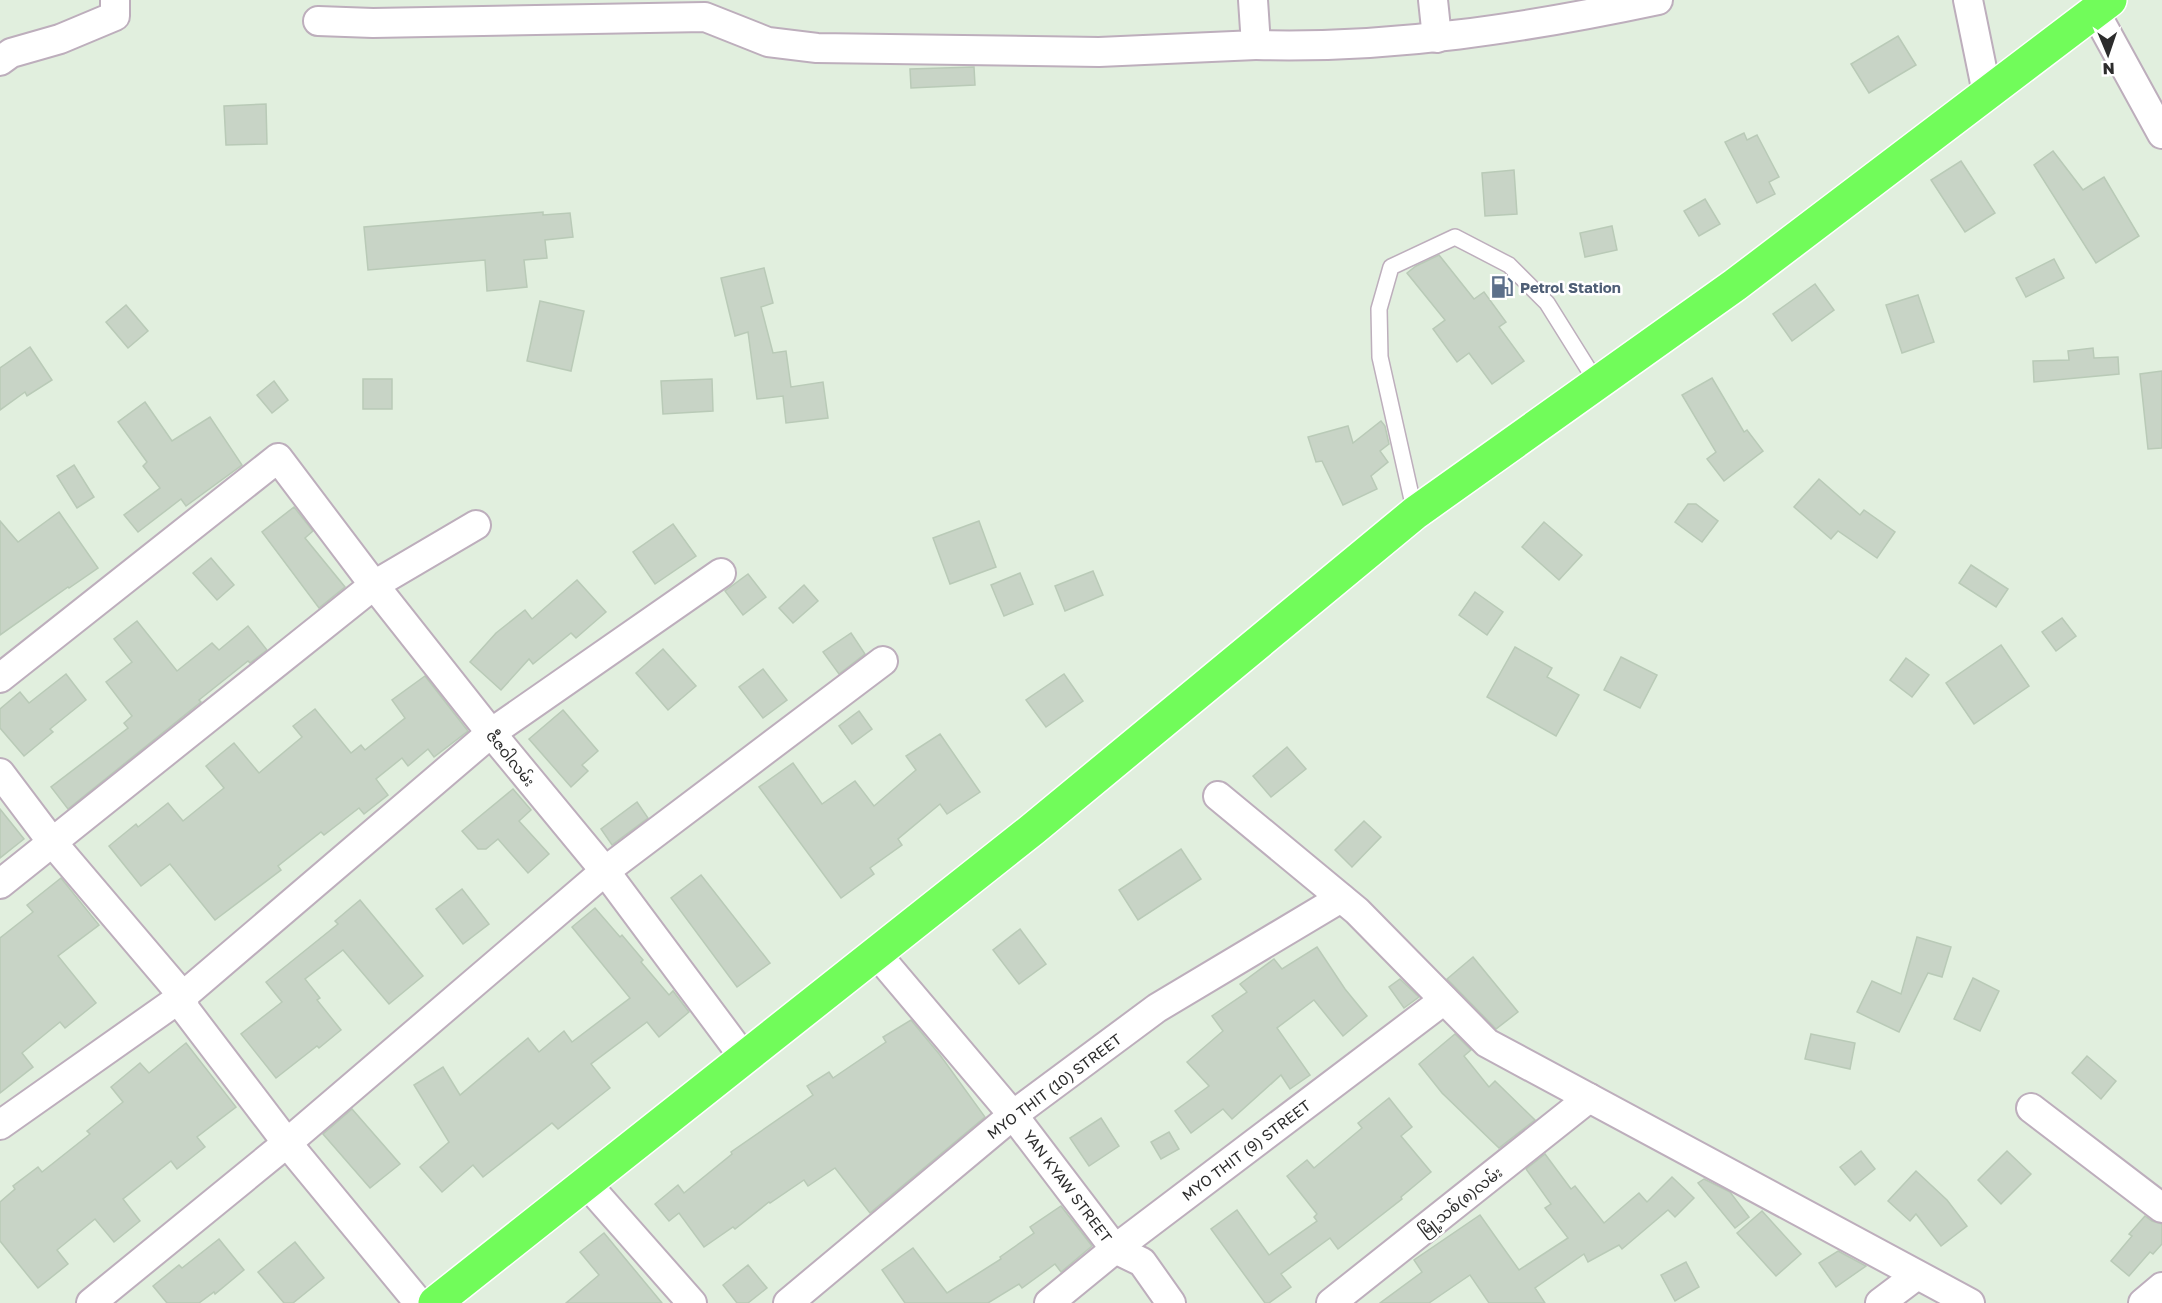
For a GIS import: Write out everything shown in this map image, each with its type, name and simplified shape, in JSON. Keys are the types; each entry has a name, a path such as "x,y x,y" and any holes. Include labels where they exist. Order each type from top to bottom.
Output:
{"highway":[{"path":"435,1303 1033,829 1415,513 1735,285 2102,6"}],"street":[{"path":"0,61 11,53 60,39 115,16 115,0"},
{"path":"1253,0 1256,45"},
{"path":"1433,0 1437,38"},
{"path":"318,21 373,23 705,17 768,42 817,48 1099,52 1256,45 1310,46 1437,38 1581,16 1658,0"},
{"path":"1968,0 1987,93"},
{"path":"2102,6 2162,135"},
{"name":"ဇီဇဝါလမ်း","path":"0,678 278,458 490,733 605,871 745,1059"},
{"path":"0,884 374,585 476,525"},
{"path":"0,1125 183,996 490,733 722,573"},
{"path":"91,1303 287,1143 605,871 884,661"},
{"path":"0,773 52,842 183,996 185,1009 287,1143 419,1303"},
{"path":"1218,796 1357,911 1487,1043 1970,1303"},
{"name":"MYO THIT (10) STREET","path":"788,1303 1013,1114 1157,1008 1341,898"},
{"name":"YAN KYAW STREET","path":"876,953 1013,1114 1115,1249 1142,1262 1171,1303"},
{"name":"MYO THIT (9) STREET","path":"1049,1303 1115,1249 1444,1000"},
{"name":"မြို့သစ်(၈)လမ်း","path":"1331,1303 1589,1098"},
{"path":"2031,1108 2162,1208"},
{"path":"586,1183 692,1303"},
{"path":"1880,1303 1917,1275"},
{"path":"2144,1303 2162,1287"}],"lane":[{"path":"1415,513 1380,357 1379,309 1392,267 1455,237 1509,265 1547,303 1597,383"}],"building":[{"path":"1898,36 1916,65 1869,93 1851,64"},
{"path":"974,67 975,85 911,88 910,69"},
{"path":"266,104 267,144 226,145 224,106"},
{"path":"1744,133 1747,140 1757,135 1779,177 1769,182 1775,194 1757,203 1725,142"},
{"path":"2053,151 2083,190 2104,177 2139,236 2096,263 2034,165"},
{"path":"1961,161 1995,213 1965,232 1931,180"},
{"path":"1514,170 1517,214 1485,216 1482,173"},
{"path":"1705,199 1720,224 1699,236 1684,211"},
{"path":"543,212 543,215 570,213 573,237 545,240 547,258 524,260 527,287 487,291 485,260 368,270 364,227"},
{"path":"1612,226 1617,250 1585,257 1580,233"},
{"path":"1439,255 1474,299 1484,292 1506,322 1499,327 1524,361 1492,384 1469,353 1457,362 1433,329 1445,320 1407,273"},
{"path":"2054,259 2064,278 2026,297 2016,278"},
{"path":"764,268 773,303 761,307 773,353 786,351 791,387 823,382 828,418 786,423 783,396 757,399 748,332 735,336 721,278"},
{"path":"1815,284 1834,310 1792,341 1773,314"},
{"path":"1918,295 1934,342 1902,353 1886,305"},
{"path":"540,301 584,311 571,371 527,361"},
{"path":"126,305 148,331 128,348 106,322"},
{"path":"30,347 52,380 27,396 25,392 0,410 0,368"},
{"path":"2093,348 2094,358 2118,357 2119,374 2034,382 2033,361 2069,360 2068,351"},
{"path":"2162,371 2162,448 2148,449 2140,374"},
{"path":"1712,378 1744,432 1747,430 1763,451 1724,481 1707,459 1716,452 1682,395"},
{"path":"363,379 392,379 392,409 363,409"},
{"path":"712,379 713,411 663,414 661,381"},
{"path":"274,381 288,400 272,413 257,395"},
{"path":"145,402 172,441 210,417 242,465 186,506 181,499 138,532 124,515 160,488 143,466 147,462 118,422"},
{"path":"1381,421 1385,426 1389,444 1380,451 1388,462 1371,476 1377,489 1343,505 1322,461 1316,462 1308,437 1348,426 1353,443"},
{"path":"74,465 94,497 77,508 57,476"},
{"path":"1819,479 1860,515 1864,510 1895,532 1877,558 1838,531 1831,539 1794,507"},
{"path":"1688,504 1696,504 1718,521 1702,542 1675,522"},
{"path":"294,507 313,531 305,538 345,587 319,608 262,532"},
{"path":"59,512 98,568 0,635 0,521 18,542"},
{"path":"979,521 996,567 950,584 933,538"},
{"path":"1544,522 1582,555 1559,580 1522,547"},
{"path":"673,524 696,556 655,584 633,552"},
{"path":"211,558 234,585 217,600 193,573"},
{"path":"1971,565 2008,589 1996,607 1959,583"},
{"path":"1093,571 1103,595 1065,611 1055,586"},
{"path":"1020,573 1033,604 1004,616 991,585"},
{"path":"748,574 766,597 743,615 725,591"},
{"path":"577,580 606,612 576,638 571,633 533,664 529,659 501,690 470,662 496,633 525,610 532,619"},
{"path":"804,585 818,601 793,623 779,608"},
{"path":"1475,592 1503,612 1487,635 1459,615"},
{"path":"2062,618 2076,636 2056,651 2042,632"},
{"path":"137,621 177,671 212,643 219,650 248,626 267,650 250,663 248,661 199,700 201,702 68,809 51,787 128,728 124,723 132,716 106,682 132,662 114,639"},
{"path":"851,633 865,654 839,674 823,652"},
{"path":"2001,645 2029,686 1974,724 1946,683"},
{"path":"1515,647 1552,668 1547,677 1579,695 1556,736 1487,697"},
{"path":"663,649 696,686 668,710 636,673"},
{"path":"1621,657 1657,675 1640,708 1604,690"},
{"path":"1906,658 1929,675 1912,697 1890,680"},
{"path":"763,669 787,700 763,718 739,687"},
{"path":"66,674 86,700 50,729 53,732 24,756 0,728 0,709 20,692 29,703"},
{"path":"1064,674 1083,701 1046,727 1026,700"},
{"path":"425,676 468,731 434,757 428,749 408,766 402,758 376,779 388,795 364,814 359,808 324,835 321,832 278,866 281,870 215,920 170,864 141,886 109,846 136,824 138,827 168,803 183,821 224,788 206,766 234,743 259,773 302,737 293,726 315,709 351,753 361,745 365,750 405,718 392,700"},
{"path":"563,710 598,751 582,765 588,771 571,787 529,739"},
{"path":"859,711 872,729 852,744 839,726"},
{"path":"940,734 980,792 947,814 940,804 898,839 902,845 870,868 874,874 841,898 759,787 793,763 822,804 855,781 874,806 916,770 906,756"},
{"path":"1287,747 1306,769 1271,797 1253,776"},
{"path":"513,789 531,810 519,821 549,854 528,873 498,839 486,849 478,849 462,831"},
{"path":"637,802 648,818 612,845 601,829"},
{"path":"0,809 24,839 0,858"},
{"path":"1364,821 1381,837 1352,867 1335,850"},
{"path":"1181,849 1201,879 1138,920 1119,890"},
{"path":"701,875 770,963 737,987 671,898"},
{"path":"61,878 99,925 58,956 96,1003 65,1028 60,1022 22,1053 33,1067 0,1093 0,938 33,912 27,905"},
{"path":"462,889 489,924 463,944 436,909"},
{"path":"360,900 423,976 389,1004 343,950 305,979 320,998 317,1000 341,1030 276,1078 241,1034 282,1002 266,982 338,924 335,921"},
{"path":"595,908 620,937 622,935 669,995 673,991 689,1012 659,1037 647,1022 591,1064 610,1088 558,1129 552,1123 483,1177 473,1165 442,1192 420,1167 449,1142 414,1085 443,1067 460,1095 528,1038 539,1052 564,1031 572,1042 630,998 572,927"},
{"path":"1020,929 1046,964 1019,984 993,950"},
{"path":"1917,937 1951,947 1942,977 1928,973 1899,1032 1857,1012 1872,981 1901,994"},
{"path":"1317,947 1345,989 1367,1016 1343,1036 1314,1000 1277,1028 1310,1075 1290,1089 1281,1075 1232,1119 1223,1109 1191,1133 1175,1111 1209,1086 1187,1062 1223,1031 1212,1016 1247,992 1240,984 1274,959 1282,969"},
{"path":"1473,957 1518,1012 1496,1029 1447,979"},
{"path":"1973,978 1999,991 1980,1031 1954,1019"},
{"path":"1400,979 1419,997 1404,1008 1389,987"},
{"path":"911,1020 940,1055 985,1117 870,1213 835,1168 808,1186 804,1180 769,1202 735,1229 733,1227 704,1247 679,1213 669,1221 655,1204 678,1185 684,1193 732,1154 731,1152 813,1095 807,1086 829,1072 833,1078 886,1042 883,1037"},
{"path":"1455,1034 1471,1050 1464,1056 1489,1087 1495,1081 1535,1120 1499,1148 1442,1093 1419,1064"},
{"path":"1811,1034 1855,1043 1850,1069 1805,1059"},
{"path":"186,1043 236,1107 197,1137 205,1147 177,1169 171,1161 123,1199 140,1221 114,1242 95,1219 57,1250 68,1264 38,1288 0,1241 0,1202 15,1189 13,1186 38,1167 42,1172 90,1134 87,1131 123,1102 111,1087 140,1063 149,1073"},
{"path":"2087,1056 2116,1081 2101,1099 2072,1073"},
{"path":"1389,1098 1412,1127 1401,1136 1431,1172 1401,1197 1402,1199 1338,1249 1330,1238 1281,1274 1291,1287 1269,1303 1265,1303 1211,1229 1237,1210 1269,1255 1317,1221 1314,1217 1317,1214 1287,1176 1307,1160 1314,1168 1362,1128 1358,1123"},
{"path":"352,1109 400,1164 370,1188 323,1134"},
{"path":"1101,1118 1119,1146 1089,1166 1070,1138"},
{"path":"1169,1132 1179,1149 1161,1159 1151,1142"},
{"path":"1861,1151 1875,1169 1855,1185 1840,1167"},
{"path":"2007,1151 2031,1174 2001,1204 1978,1180"},
{"path":"1545,1154 1571,1189 1575,1186 1604,1223 1639,1193 1647,1202 1672,1177 1694,1198 1675,1217 1668,1210 1622,1249 1619,1245 1588,1262 1584,1254 1535,1288 1545,1303 1489,1303 1470,1275 1429,1303 1380,1303 1422,1272 1414,1260 1480,1215 1519,1270 1568,1238 1545,1208 1551,1204 1526,1169"},
{"path":"1916,1171 1947,1200 1967,1226 1941,1246 1916,1214 1910,1221 1888,1201"},
{"path":"1704,1179 1730,1192 1749,1217 1735,1228 1698,1183"},
{"path":"1061,1206 1092,1246 1061,1272 1055,1264 1022,1288 1019,1284 988,1303 905,1303 882,1270 913,1248 947,1293 1001,1259 1000,1257 1034,1233 1030,1227"},
{"path":"1762,1211 1801,1254 1776,1276 1737,1233"},
{"path":"2145,1216 2162,1224 2162,1244 2153,1254 2150,1252 2129,1276 2111,1261 2132,1236 2129,1234"},
{"path":"604,1233 662,1303 566,1303 599,1275 580,1252"},
{"path":"219,1239 244,1270 215,1294 214,1292 199,1303 167,1303 153,1286 179,1265 182,1268"},
{"path":"295,1242 324,1278 293,1303 284,1303 258,1272"},
{"path":"1838,1251 1866,1266 1836,1287 1819,1263"},
{"path":"1686,1262 1699,1287 1675,1301 1661,1275"},
{"path":"748,1265 767,1288 748,1303 737,1303 723,1285"}],"place":[{"name":"Petrol Station","path":"1502,287"}]}
